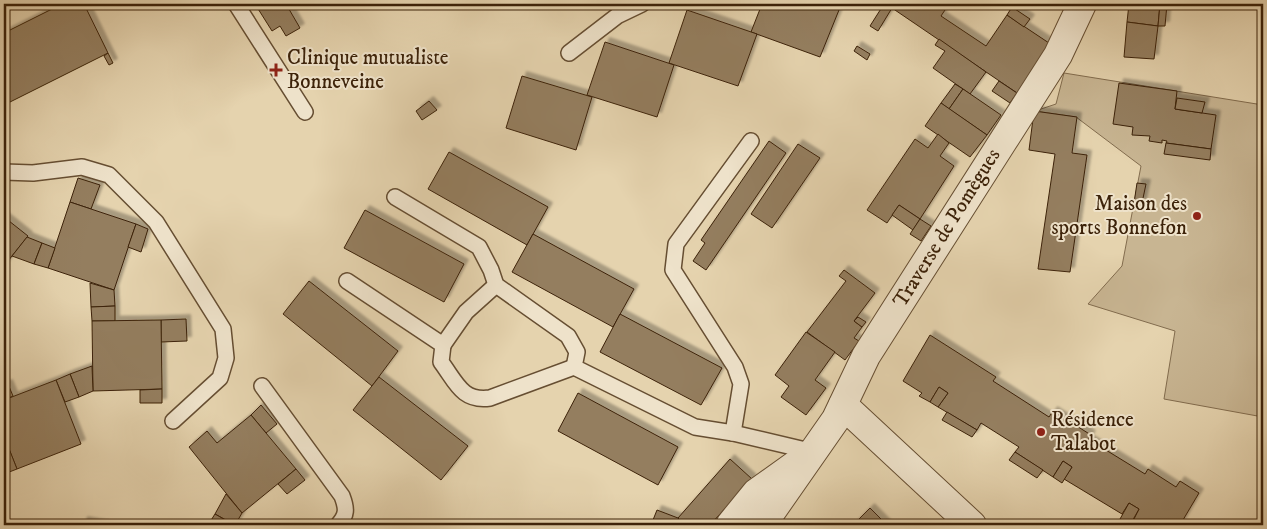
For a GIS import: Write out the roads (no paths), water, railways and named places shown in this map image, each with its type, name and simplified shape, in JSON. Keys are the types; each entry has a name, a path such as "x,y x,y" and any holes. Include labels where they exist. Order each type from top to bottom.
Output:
{"street":[{"name":"Traverse de Pomègues","path":"762,525 836,420 866,356 1058,55 1082,4"},
{"path":"843,405 972,525"},
{"name":"Traverse de Pomègues","path":"730,525 756,493 814,452"}],"lane":[{"path":"236,4 305,112"},
{"path":"569,53 617,16 642,4"},
{"path":"733,433 741,384 735,367 673,270 676,244 751,141"},
{"path":"4,172 33,173 82,167 108,175 156,222 223,329 226,358 220,378 173,421"},
{"path":"395,197 479,247 491,270 496,286 568,336 576,352 574,367"},
{"path":"347,281 443,345"},
{"path":"496,286 466,312 443,345 441,362 465,395 478,400 490,398 574,367 695,427 733,433 814,452"},
{"path":"262,386 342,496 347,508 344,518 338,525"}],"place":[{"name":"Clinique mutualiste Bonneveine","path":"276,70"},
{"name":"Maison des sports Bonnefon","path":"1197,216"},
{"name":"Résidence Talabot","path":"1041,432"}]}
